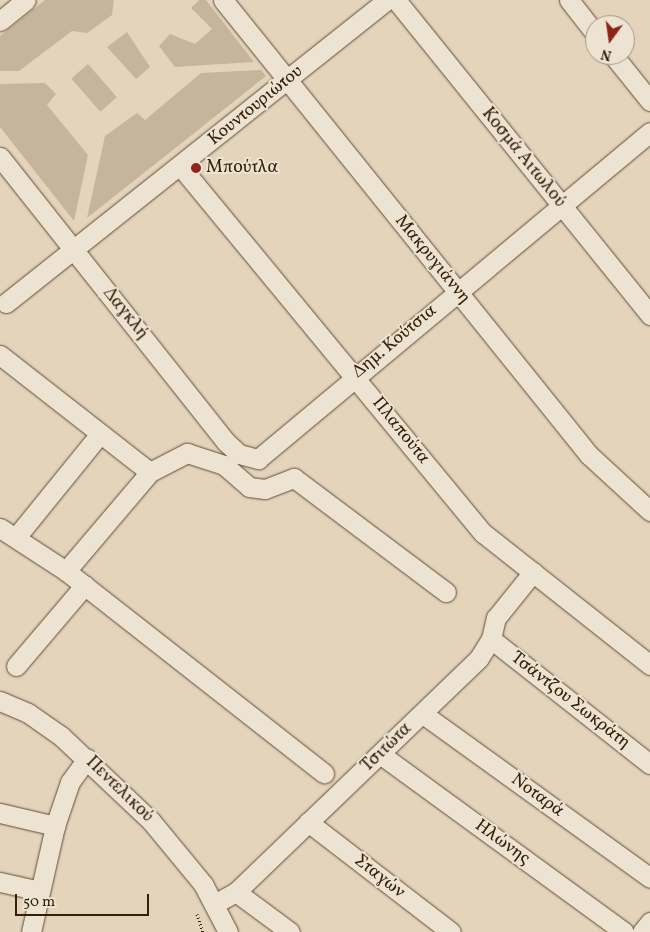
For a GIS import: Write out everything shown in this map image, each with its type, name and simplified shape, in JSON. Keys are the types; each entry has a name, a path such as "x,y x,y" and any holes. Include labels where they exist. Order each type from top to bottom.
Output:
{"street":[{"path":"0,21 26,0"},
{"name":"Μακρυγιάννη","path":"224,0 589,455 650,511"},
{"name":"Κουντουριώτου","path":"6,303 181,167 387,0"},
{"name":"Κοσμά Αιτωλού","path":"396,0 650,316"},
{"path":"569,0 585,20"},
{"path":"621,65 650,101"},
{"name":"Δημ. Κούτσια","path":"258,459 355,375 650,132"},
{"name":"Δαγκλή","path":"0,157 225,441 239,454 258,459"},
{"name":"Πλαπούτα","path":"181,167 355,375 483,533 650,665"},
{"path":"0,355 99,435 150,472"},
{"path":"17,536 99,435"},
{"path":"66,571 150,472 187,453 224,465 249,487 265,489 294,478 446,592"},
{"path":"0,528 17,536 66,571 324,773"},
{"name":"Τσιτώτα","path":"216,903 236,892 479,658 491,639 496,618 533,572"},
{"path":"16,666 84,585"},
{"name":"Τσάντζου Σωκράτη","path":"491,639 650,764"},
{"name":"Πεντελικού","path":"0,701 41,721 87,759 168,839 216,903 228,932"},
{"name":"Νοταρά","path":"423,714 650,878"},
{"name":"Ηλώνης","path":"380,754 624,932"},
{"path":"31,932 55,826 70,782 87,759"},
{"path":"0,813 55,826"},
{"name":"Σταγών","path":"308,822 451,932"},
{"path":"0,882 40,891"},
{"path":"236,892 290,932"},
{"path":"642,932 650,922"}],"path":[{"path":"195,911 203,932"}],"shaded area":[{"path":"45,0 114,0 112,15 87,33 72,31 19,71 0,71 0,36"},
{"path":"199,0 206,0 254,62 175,67 159,46 170,34 195,44 212,29 191,8"},
{"path":"127,32 150,67 136,79 107,47"},
{"path":"88,64 117,97 100,112 71,78"},
{"path":"261,70 266,76 87,218 105,136 137,113 145,120 201,73"},
{"path":"45,83 56,94 47,105 88,155 74,221 0,127 0,84"}],"place":[{"name":"Μπούτλα","path":"196,168"}]}
